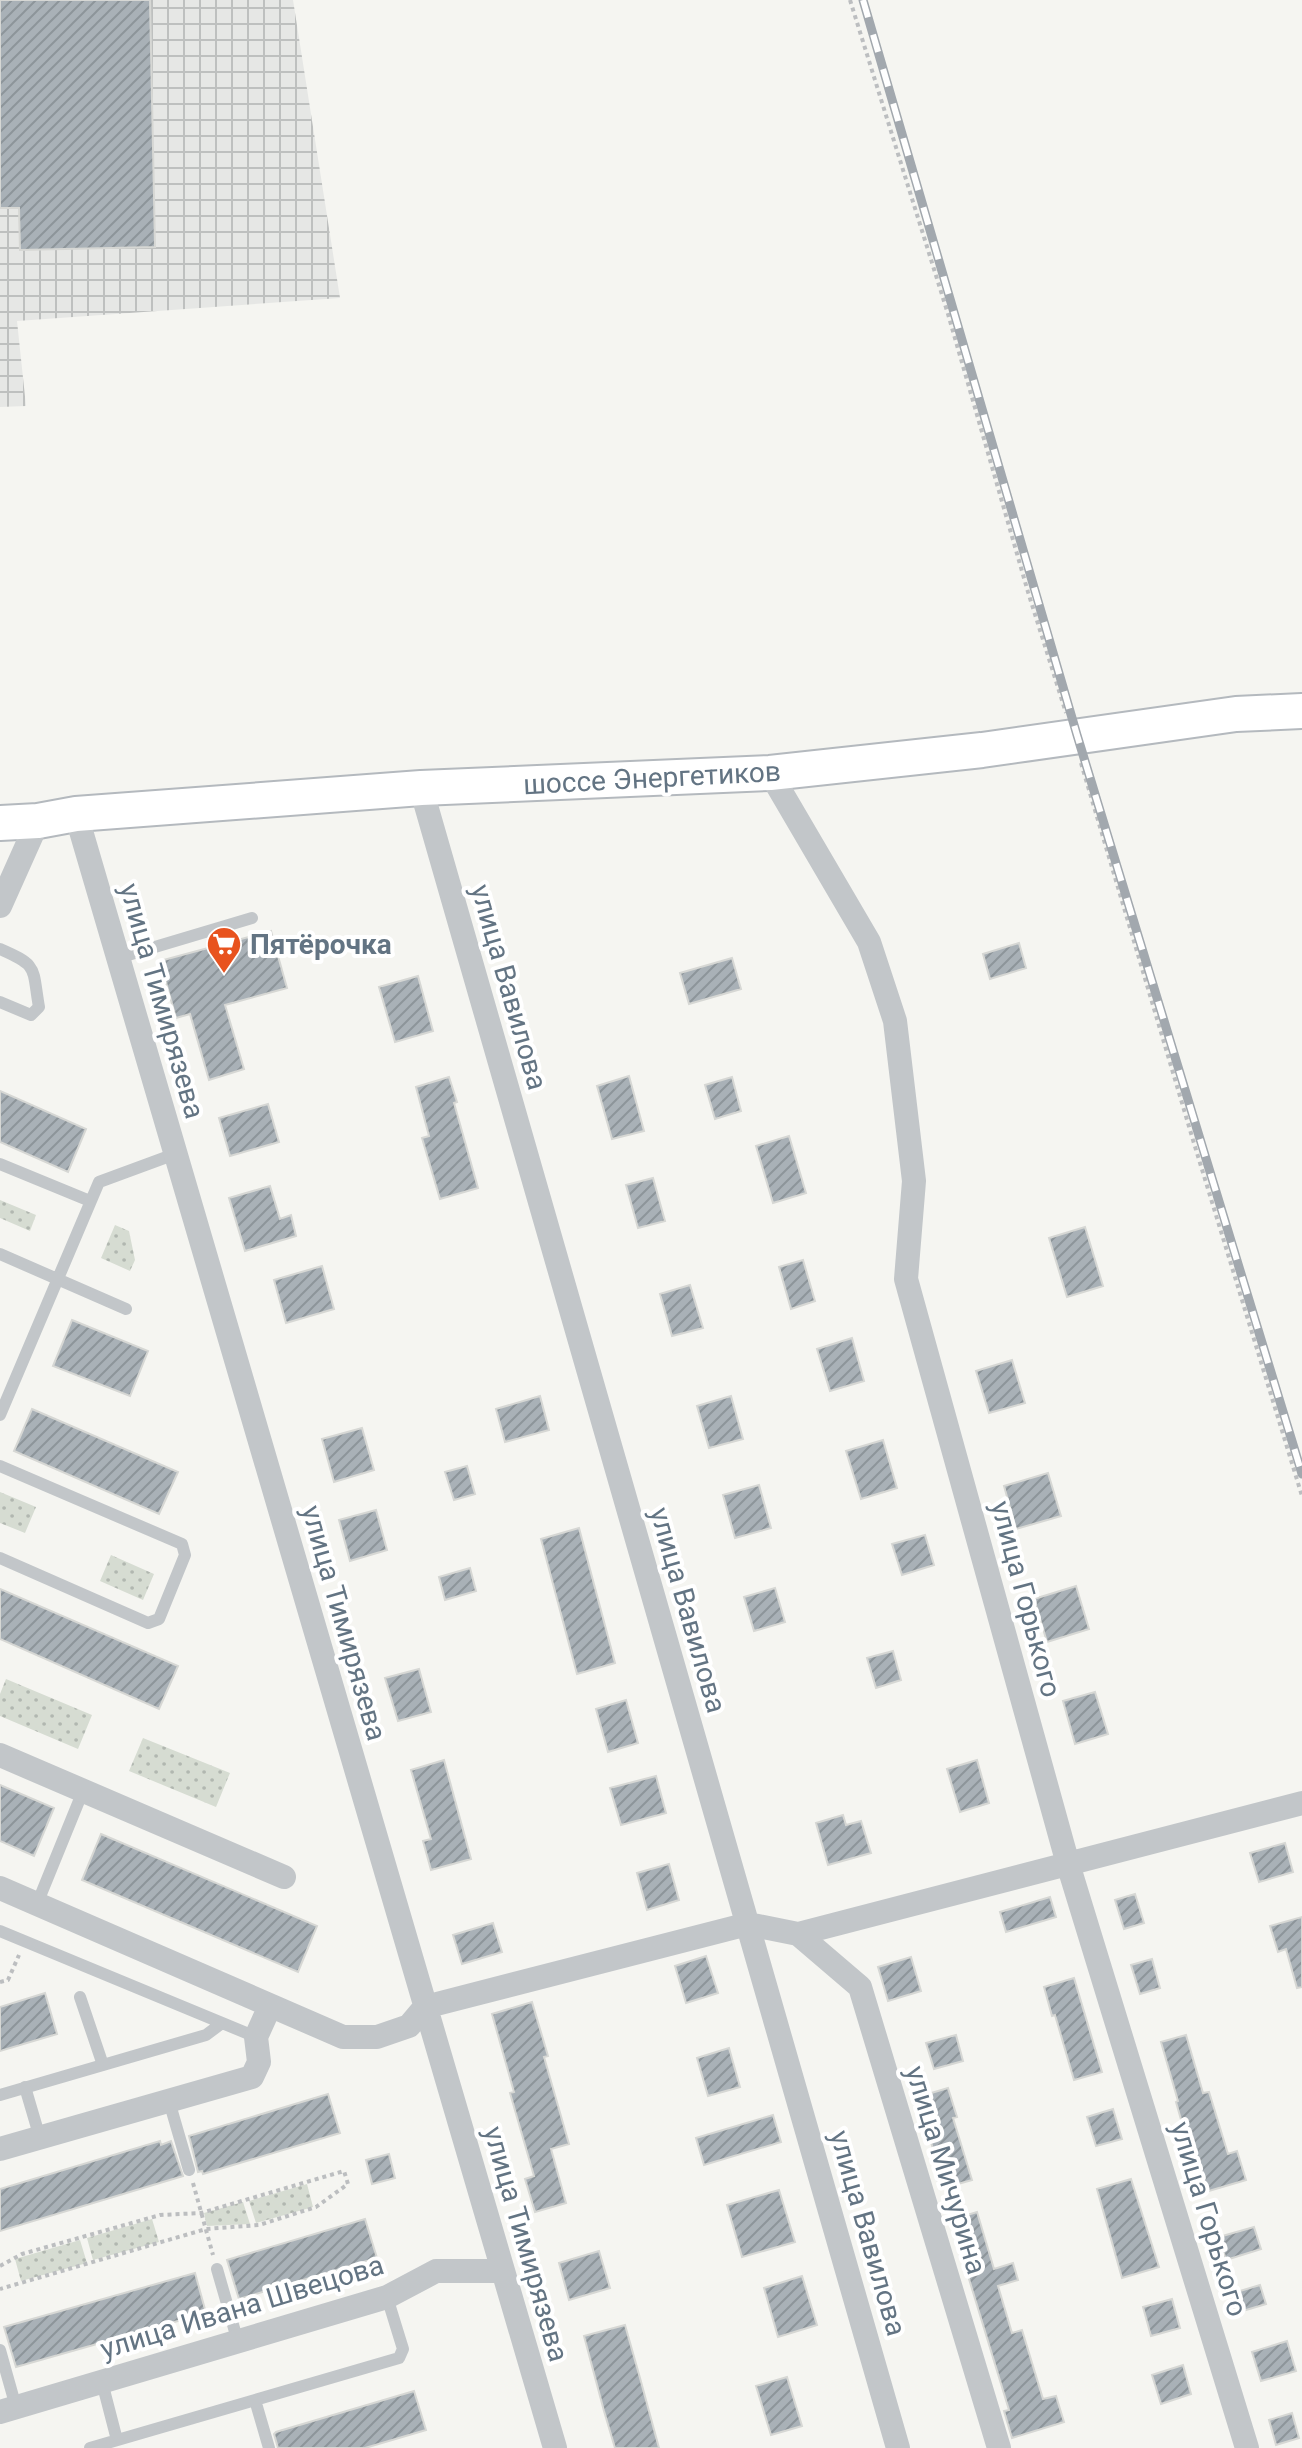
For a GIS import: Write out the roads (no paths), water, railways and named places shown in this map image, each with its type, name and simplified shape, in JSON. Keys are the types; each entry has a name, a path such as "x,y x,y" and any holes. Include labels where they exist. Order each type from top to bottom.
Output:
{"main road":[{"name":"шоссе Энергетиков","path":"0,823 38,821 76,814 421,788 770,773 982,750 1236,714 1302,711"}],"street":[{"name":"улица Горького","path":"770,773 869,942 895,1021 914,1181 906,1279 1068,1864 1247,2448"},
{"name":"улица Вавилова","path":"421,788 898,2448"},
{"name":"улица Тимирязева","path":"76,814 555,2448"},
{"path":"0,906 38,821"},
{"path":"0,1755 284,1877"},
{"path":"0,1888 343,2037 377,2037 409,2026 425,2007 748,1924 798,1934 1302,1803"},
{"name":"улица Мичурина","path":"798,1934 860,1987 999,2448"},
{"path":"0,2149 252,2077 259,2062 256,2037 270,2006"},
{"name":"улица Ивана Швецова","path":"8,2410 387,2297 436,2271 503,2271"}],"lane":[{"path":"118,958 252,918"},
{"path":"0,949 26,960 32,967 39,1007 31,1015 0,1002"},
{"path":"0,1415 99,1182 175,1154"},
{"path":"0,1164 90,1201"},
{"path":"0,1254 126,1309"},
{"path":"0,1466 182,1544 185,1555 159,1619 148,1623 0,1558"},
{"path":"37,1904 83,1791"},
{"path":"0,1931 256,2037"},
{"path":"80,1997 103,2065"},
{"path":"0,2095 206,2035 222,2023"},
{"path":"25,2087 40,2138"},
{"path":"169,2101 189,2170"},
{"path":"217,2269 238,2342"},
{"path":"90,2448 399,2358 403,2349 387,2297"},
{"path":"0,2350 8,2410"},
{"path":"102,2382 117,2440"},
{"path":"255,2400 269,2448"}],"railway":[{"path":"863,0 1077,735 1302,1474"}],"place":[{"name":"Пятёрочка","path":"224,975"}]}
